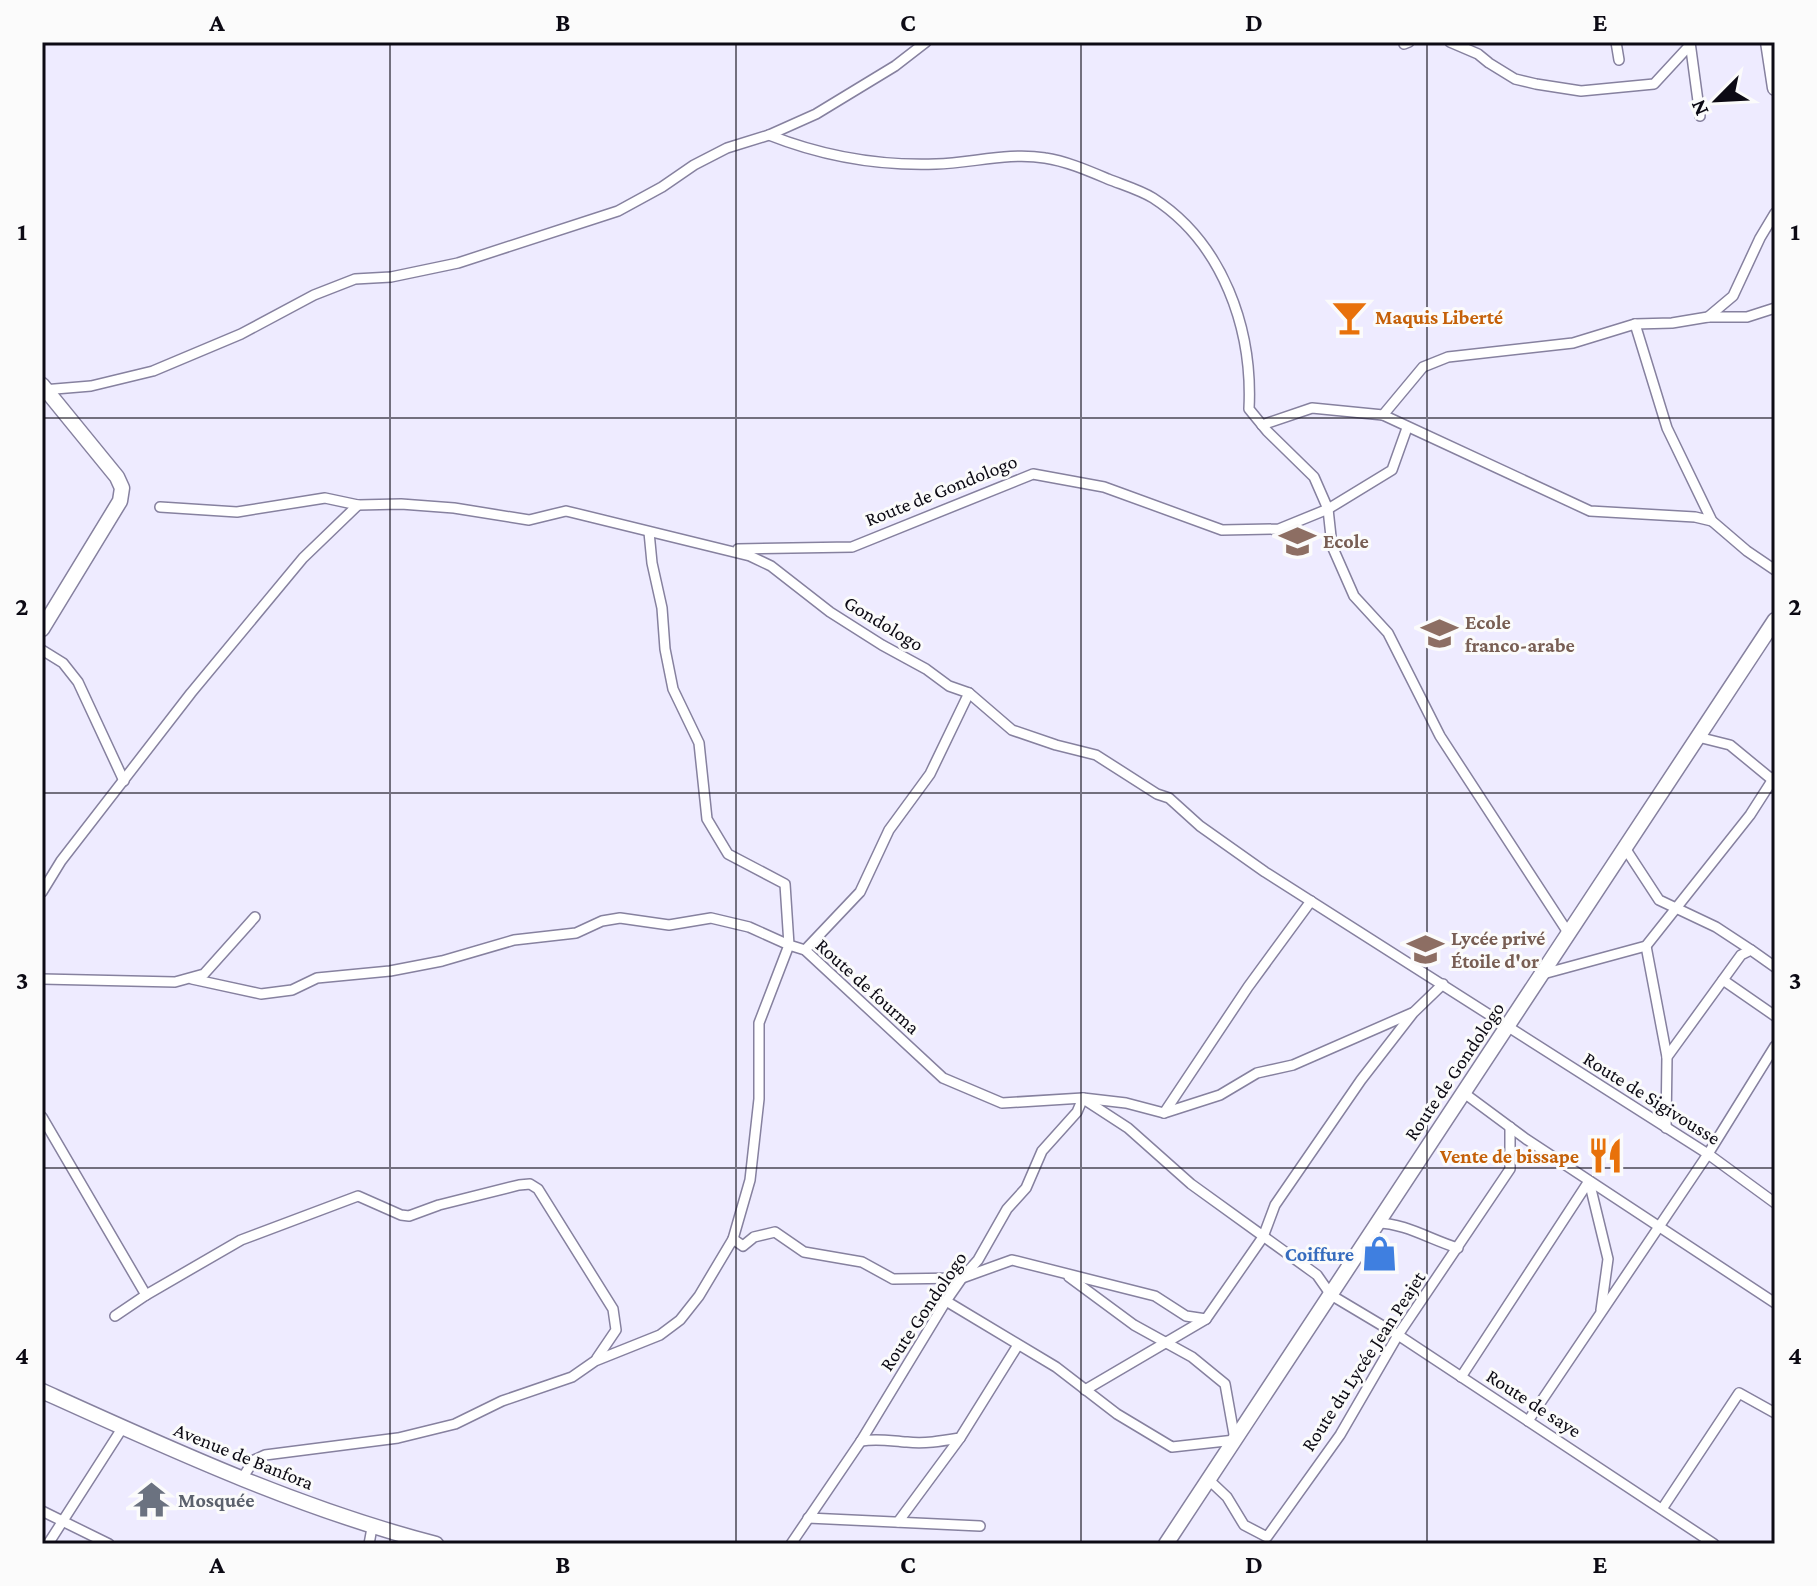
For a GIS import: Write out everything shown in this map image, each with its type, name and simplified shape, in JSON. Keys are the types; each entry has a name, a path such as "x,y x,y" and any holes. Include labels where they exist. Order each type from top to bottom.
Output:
{"street":[{"path":"43,388 91,386 153,371 241,334 314,295 355,279 391,277 458,263 618,211 727,148 769,135 816,114 895,66 926,42"},
{"path":"1450,42 1478,54 1515,79 1581,91 1654,84 1690,43"},
{"path":"1616,42 1619,60"},
{"path":"1768,42 1775,88"},
{"path":"1690,43 1700,116"},
{"path":"769,135 828,155 883,163 936,164 1045,158 1093,173 1153,198 1203,241 1229,290 1248,352 1251,379 1249,409 1314,477 1328,509 1332,546 1354,596 1388,633 1440,736 1569,934"},
{"path":"1708,317 1733,296 1775,213"},
{"path":"1383,415 1423,367 1448,357 1573,343 1635,324 1672,323 1708,317 1747,317 1775,308"},
{"path":"1635,324 1667,428 1712,521 1775,570"},
{"path":"43,388 117,477 122,488 120,501 43,627"},
{"path":"1262,425 1312,408 1383,415 1590,511 1695,517 1712,521"},
{"name":"Route de Gondologo","path":"725,549 852,547 1033,474 1104,487 1222,530 1279,529 1328,509 1392,470 1407,428"},
{"name":"Gondologo","path":"160,507 237,512 325,498 358,505 441,507 529,520 566,511 725,549 771,566 830,612 949,686 969,693 1012,730 1096,755 1157,794 1169,798 1200,826 1507,1028"},
{"path":"42,892 61,861 191,693 303,558 358,505"},
{"name":"Route de fourma","path":"649,532 673,689 699,743 707,819 728,854 785,884 789,945 805,950 943,1078 1002,1103 1083,1098 1126,1103 1164,1113"},
{"name":"Route de Gondologo","path":"1166,1544 1775,620"},
{"path":"42,650 63,663 78,682 124,781"},
{"path":"805,950 860,892 889,830 930,774 969,693"},
{"path":"1542,975 1646,946 1750,815 1774,779 1730,745 1698,737"},
{"path":"1625,848 1659,900 1716,927 1775,967"},
{"path":"1164,1113 1248,987 1311,901"},
{"path":"42,979 175,982 192,979 204,974 255,917"},
{"path":"192,979 261,994 292,990 317,978 404,968 479,952 514,940 576,933 602,921 620,918 669,925 711,918 749,927 789,945 759,1023 759,1099 750,1180 733,1239 699,1296 680,1320 660,1335 595,1361 572,1377 502,1401 455,1424 398,1438 265,1455 254,1460 243,1477"},
{"path":"1646,946 1667,1057 1666,1128"},
{"path":"1667,1057 1741,955 1751,950"},
{"path":"1723,980 1775,1016"},
{"path":"1085,1390 1206,1319 1263,1237 1275,1205 1361,1080 1413,1013 1443,984"},
{"path":"1164,1113 1220,1095 1257,1073 1293,1065 1413,1013"},
{"name":"Route de Sigivousse","path":"1507,1028 1708,1154 1774,1200"},
{"path":"1528,1421 1708,1154 1775,1046"},
{"path":"1464,1093 1589,1181 1775,1303"},
{"name":"Route de saye","path":"1083,1098 1128,1128 1191,1184 1317,1275 1331,1295 1398,1335 1714,1544"},
{"name":"Route Gondologo","path":"791,1544 861,1441 946,1301 978,1260 1002,1217 1026,1188 1042,1151 1077,1112 1083,1098"},
{"path":"42,1117 146,1295"},
{"name":"Route du Lycée Jean Peajet","path":"1209,1480 1227,1497 1244,1525 1267,1537 1340,1435 1398,1335 1510,1169 1510,1127"},
{"path":"1589,1181 1608,1259 1600,1315"},
{"path":"1461,1377 1589,1181"},
{"path":"115,1316 241,1240 358,1196 409,1216 439,1205 530,1184 538,1189 613,1309 616,1330 595,1361"},
{"path":"1377,1223 1392,1223 1458,1248"},
{"path":"733,1239 743,1246 754,1237 775,1232 804,1252 862,1262 893,1279 962,1278 1012,1260 1155,1296 1186,1316 1206,1319"},
{"path":"946,1301 1056,1367 1117,1414 1172,1447 1235,1440 1225,1384 1192,1357 1134,1325 1064,1273"},
{"path":"898,1522 960,1438 1018,1345"},
{"name":"Avenue de Banfora","path":"42,1391 243,1477 372,1539 436,1544"},
{"path":"1662,1509 1739,1393 1775,1413"},
{"path":"48,1544 123,1427"},
{"path":"861,1441 876,1438 908,1443 960,1438"},
{"path":"42,1511 109,1544"},
{"path":"808,1518 980,1526"}],"place":[{"name":"Maquis Liberté","path":"1349,317"},
{"name":"Ecole","path":"1297,541"},
{"name":"Ecole franco-arabe","path":"1439,633"},
{"name":"Lycée privé Étoile d'or","path":"1425,950"},
{"name":"Vente de bissape","path":"1605,1156"},
{"name":"Coiffure","path":"1380,1254"},
{"name":"Mosquée","path":"152,1500"}]}
